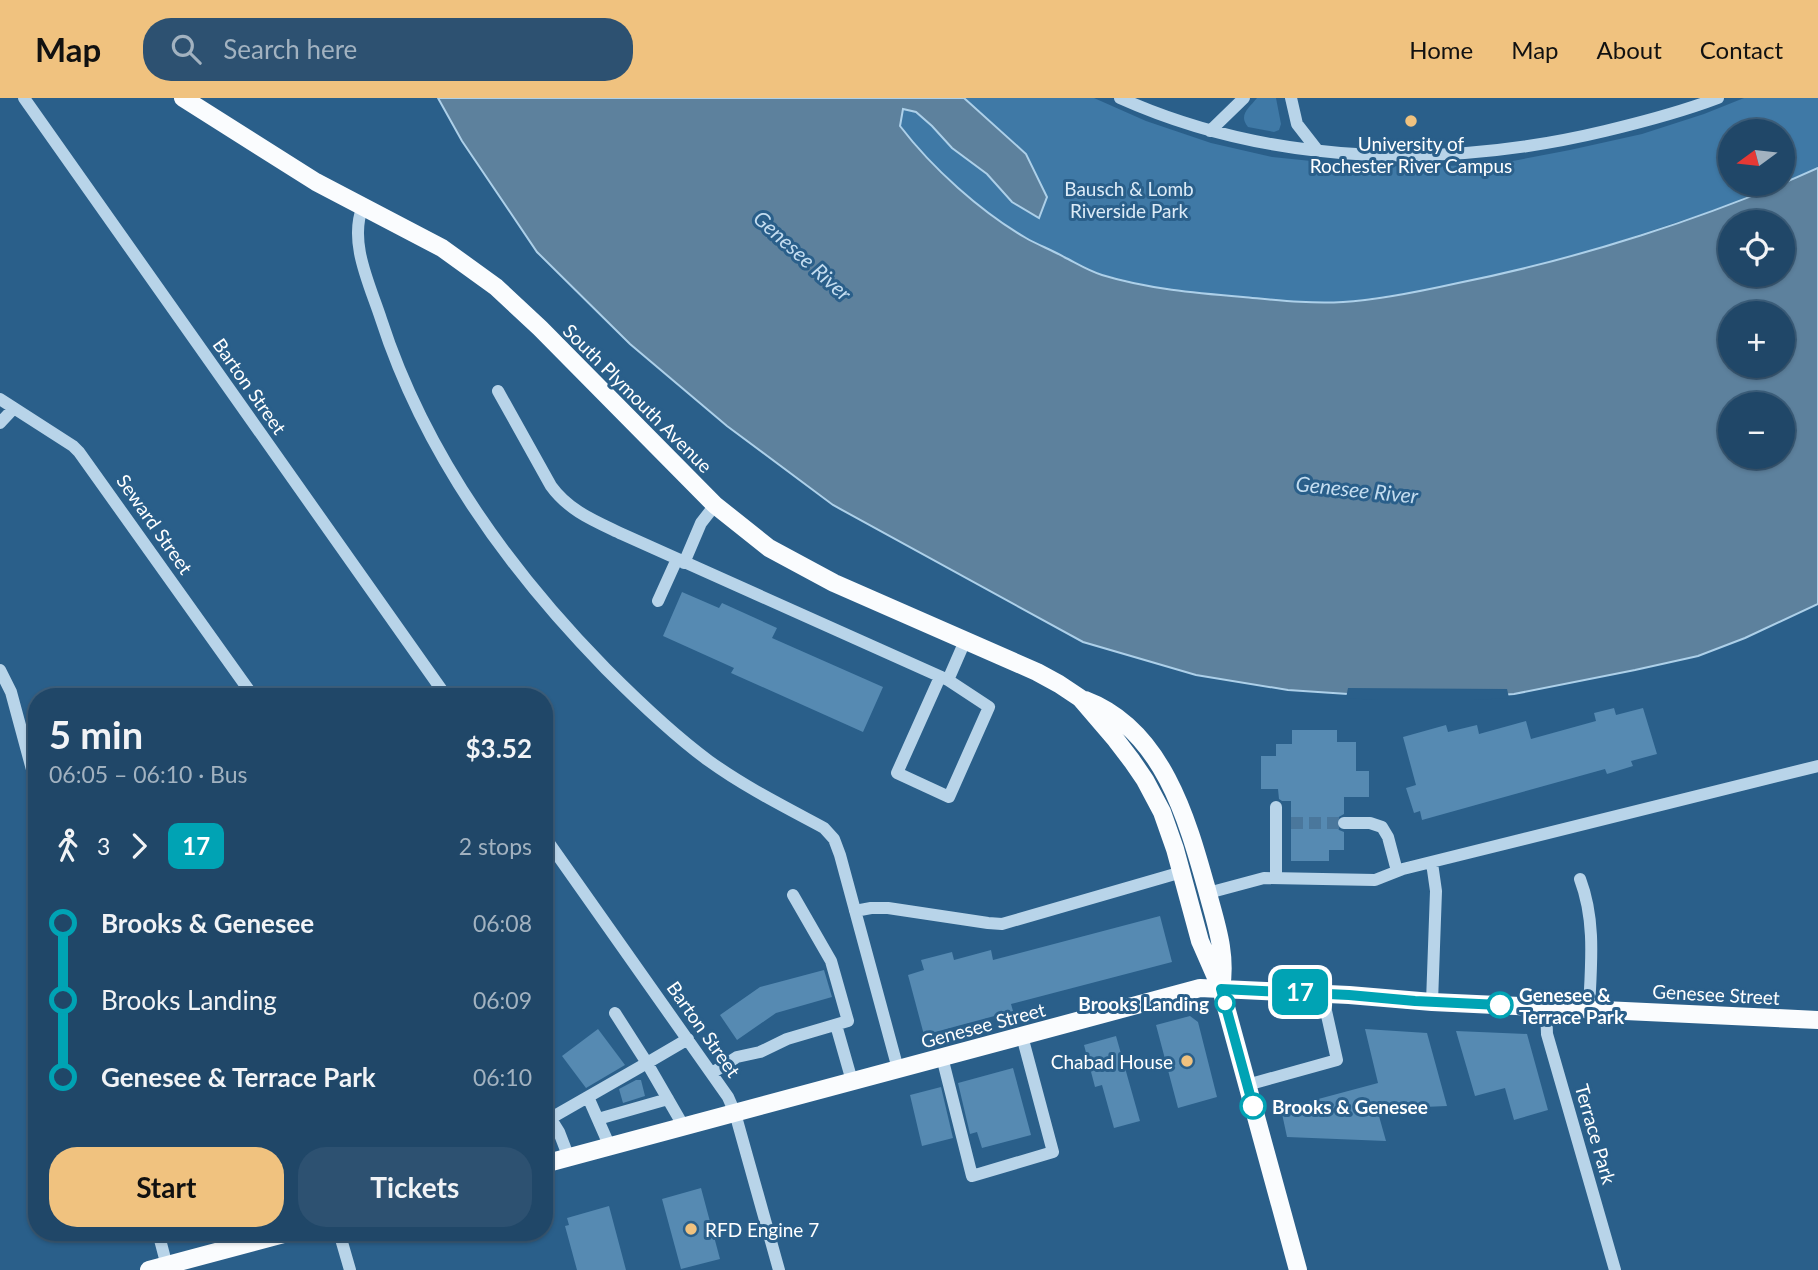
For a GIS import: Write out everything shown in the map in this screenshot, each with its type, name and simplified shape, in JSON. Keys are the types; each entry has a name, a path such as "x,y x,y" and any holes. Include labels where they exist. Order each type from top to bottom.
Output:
{"main road":[{"name":"South Plymouth Avenue","path":"183,98 300,173 442,248 496,287 715,505 769,548 834,583 1037,672 1116,716 1156,760 1183,811 1194,842 1223,952 1221,989"},
{"name":"South Plymouth Avenue","path":"1080,698 1116,740 1144,780 1162,813 1182,872 1200,941 1221,989"},
{"path":"1221,989 1298,1270"},
{"name":"Genesee Street","path":"553,1162 1192,990 1322,993 1432,1002 1818,1020"},
{"path":"162,1268 259,1241"}],"street":[{"name":"Barton Street","path":"24,98 440,688"},
{"path":"1120,98 1210,131 1261,143 1375,155 1439,156 1506,150 1575,138 1644,122 1718,98"},
{"path":"1210,131 1244,98"},
{"path":"1291,98 1297,124 1318,150"},
{"path":"363,206 358,230 360,253 392,351 429,433 485,523 520,572 568,629 653,714 709,761 829,833 838,847 898,1069"},
{"path":"498,391 551,486 567,504 595,521 680,561 944,678 989,707 949,797 897,774 944,678 965,641"},
{"name":"Seward Street","path":"0,399 73,446 85,459 247,688"},
{"path":"0,423 14,408"},
{"path":"658,601 701,523 715,505"},
{"path":"0,670 11,692 28,755"},
{"path":"1208,893 1254,880 1276,878 1375,880 1397,871 1818,766"},
{"path":"1276,807 1276,878"},
{"path":"1276,823 1291,823"},
{"path":"1344,823 1370,823 1382,827 1388,837 1397,871"},
{"name":"Barton Street","path":"553,849 728,1097 735,1113 779,1270"},
{"path":"1432,863 1436,891 1432,1002"},
{"path":"855,911 887,908 1002,924 1182,872"},
{"path":"1580,879 1586,896 1592,945 1589,1009"},
{"path":"712,1073 737,1057 760,1052 787,1039 848,1021 833,968 793,895"},
{"path":"1247,1085 1337,1060 1322,993"},
{"name":"Terrace Park","path":"1546,1007 1547,1034 1615,1270"},
{"path":"615,1013 684,1127"},
{"path":"836,1025 852,1082"},
{"path":"942,1057 972,1176 1053,1152 1022,1036"},
{"path":"553,1111 588,1097 688,1039"},
{"path":"588,1097 610,1147"},
{"path":"598,1119 668,1099"},
{"path":"553,1122 569,1158"},
{"path":"159,1241 162,1268"},
{"path":"342,1241 350,1270"}],"green space":[{"name":"Bausch & Lomb Riverside Park","path":"964,98 1094,98 1146,121 1211,143 1272,157 1341,164 1421,167 1497,164 1570,150 1642,134 1744,98 1818,98 1818,168 1796,177 1796,119 1718,119 1718,196 1749,196 1596,249 1506,274 1421,291 1345,302 1300,302 1167,290 1100,274 1026,238 986,211 916,146 900,126 903,109 916,112 952,148 987,174 1012,202 1039,218 1047,197 1026,154"},
{"path":"1257,98 1276,98 1281,124 1279,130 1274,132 1248,127 1245,123 1244,115"}],"water":[{"name":"Genesee River","path":"438,98 964,98 1026,154 1047,197 1039,218 1012,202 987,174 952,148 916,112 903,109 900,126 927,158 958,188 1026,238 1092,271 1137,284 1207,294 1318,302 1357,301 1400,295 1503,273 1641,235 1752,196 1796,196 1796,177 1818,168 1818,604 1745,638 1698,656 1514,694 1474,697 1378,696 1288,690 1196,675 1083,642 833,505 727,426 630,344 537,252 462,141"}],"pier":[{"path":"1348,688 1507,689 1509,698 1346,698"}],"building":[{"path":"682,592 719,608 722,603 777,628 772,638 883,687 863,732 731,673 734,668 663,636"},
{"path":"1614,708 1616,715 1643,708 1657,754 1631,761 1633,766 1607,774 1605,769 1422,820 1420,811 1414,813 1406,788 1416,785 1403,737 1446,725 1448,732 1477,725 1479,734 1526,721 1531,739 1596,721 1594,713"},
{"path":"1292,730 1337,730 1337,742 1356,742 1356,771 1369,771 1369,797 1344,797 1344,814 1337,818 1335,824 1344,832 1344,850 1329,850 1329,861 1291,861 1291,801 1279,799 1278,789 1261,789 1261,756 1276,756 1276,744 1292,744"},
{"name":"Brooks Landing","path":"1160,916 1172,962 1011,1004 1013,1011 924,1035 908,975 924,970 921,960 952,952 954,960 991,950 993,960"},
{"path":"824,970 832,997 776,1013 737,1040 720,1015 760,987"},
{"name":"Chabad House","path":"1190,1016 1198,1022 1217,1097 1178,1108 1156,1025"},
{"path":"598,1029 625,1065 586,1088 562,1056"},
{"path":"1365,1029 1427,1033 1447,1106 1377,1109 1386,1141 1287,1137 1281,1109 1378,1083"},
{"path":"1456,1031 1527,1034 1548,1110 1514,1120 1505,1088 1475,1096"},
{"path":"1116,1036 1140,1121 1114,1128 1102,1085 1095,1087 1084,1045"},
{"path":"1013,1068 1031,1135 982,1148 977,1132 970,1134 958,1083"},
{"path":"641,1080 645,1096 623,1103 619,1089"},
{"path":"941,1087 953,1138 922,1146 910,1095"},
{"name":"RFD Engine 7","path":"701,1188 720,1259 681,1269 662,1199"},
{"path":"609,1206 626,1270 577,1270 565,1226 569,1225 567,1218"}],"tunnel":[{"path":"1291,823 1344,823"}],"bus line":[{"name":"17","path":"1253,1106 1221,989 1500,1005"}],"place":[{"name":"University of Rochester River Campus","path":"1411,121"},
{"name":"Brooks Landing","path":"1225,1003"},
{"name":"Genesee & Terrace Park","path":"1500,1005"},
{"name":"Chabad House","path":"1187,1061"},
{"name":"Brooks & Genesee","path":"1253,1106"},
{"name":"RFD Engine 7","path":"691,1229"}]}
